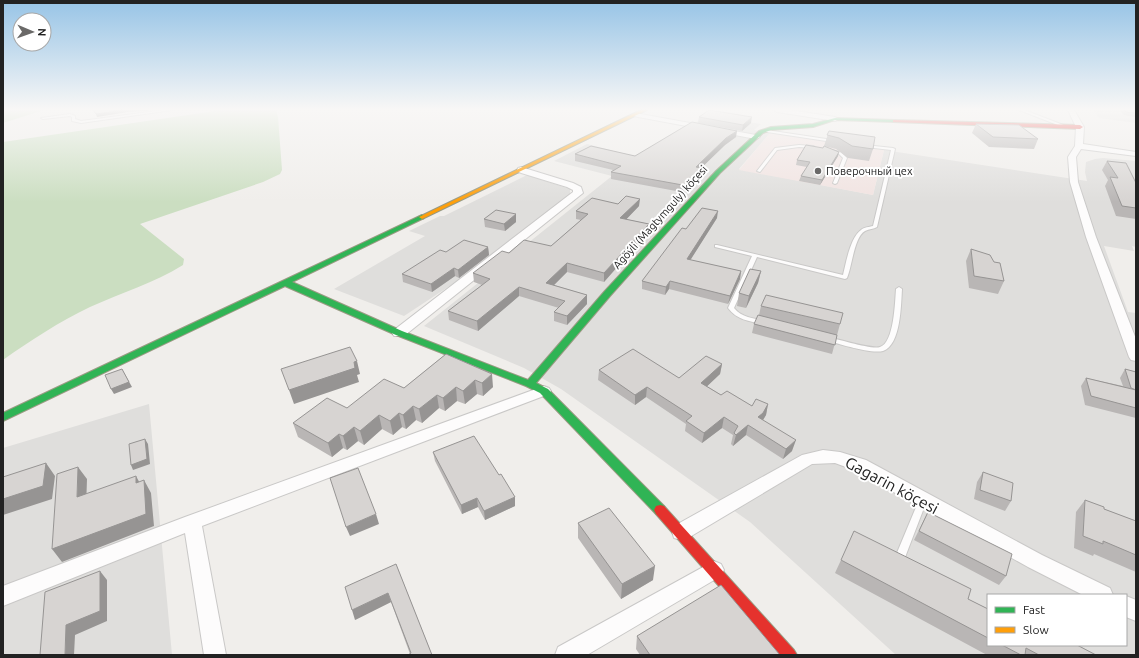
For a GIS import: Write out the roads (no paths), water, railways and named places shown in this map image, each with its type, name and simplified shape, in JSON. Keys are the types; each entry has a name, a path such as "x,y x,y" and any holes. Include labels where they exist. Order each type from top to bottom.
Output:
{"street":[{"path":"3,417 582,141"},
{"name":"Agöýli (Magtymguly) köçesi","path":"537,388 607,294 718,172 752,141"},
{"path":"1079,141 1079,146 1072,157 1074,182 1091,237 1136,357"},
{"path":"1079,146 1136,154"},
{"path":"399,333 578,193 578,189 570,185 521,170"},
{"path":"286,283 399,333 537,388 681,532 789,655"},
{"path":"3,596 537,388"},
{"name":"Gagarin köçesi","path":"681,532 808,459 826,455 841,457 860,465 1035,561 1101,594"},
{"path":"192,522 215,655"},
{"path":"566,655 714,570"},
{"path":"1127,606 1136,611"}],"lane":[{"path":"759,171 776,149 799,146 815,148 822,141"},
{"path":"829,141 839,142"},
{"path":"717,246 845,277 849,259 859,234 864,229 875,227 893,150 862,145"},
{"path":"828,150 840,153 845,158 835,183"},
{"path":"755,255 731,308 734,313 741,317 771,324"},
{"path":"823,337 875,350 885,348 889,344 896,322 899,289"},
{"path":"899,560 923,500"}],"place":[{"name":"Поверочный цех","path":"818,171"}]}
